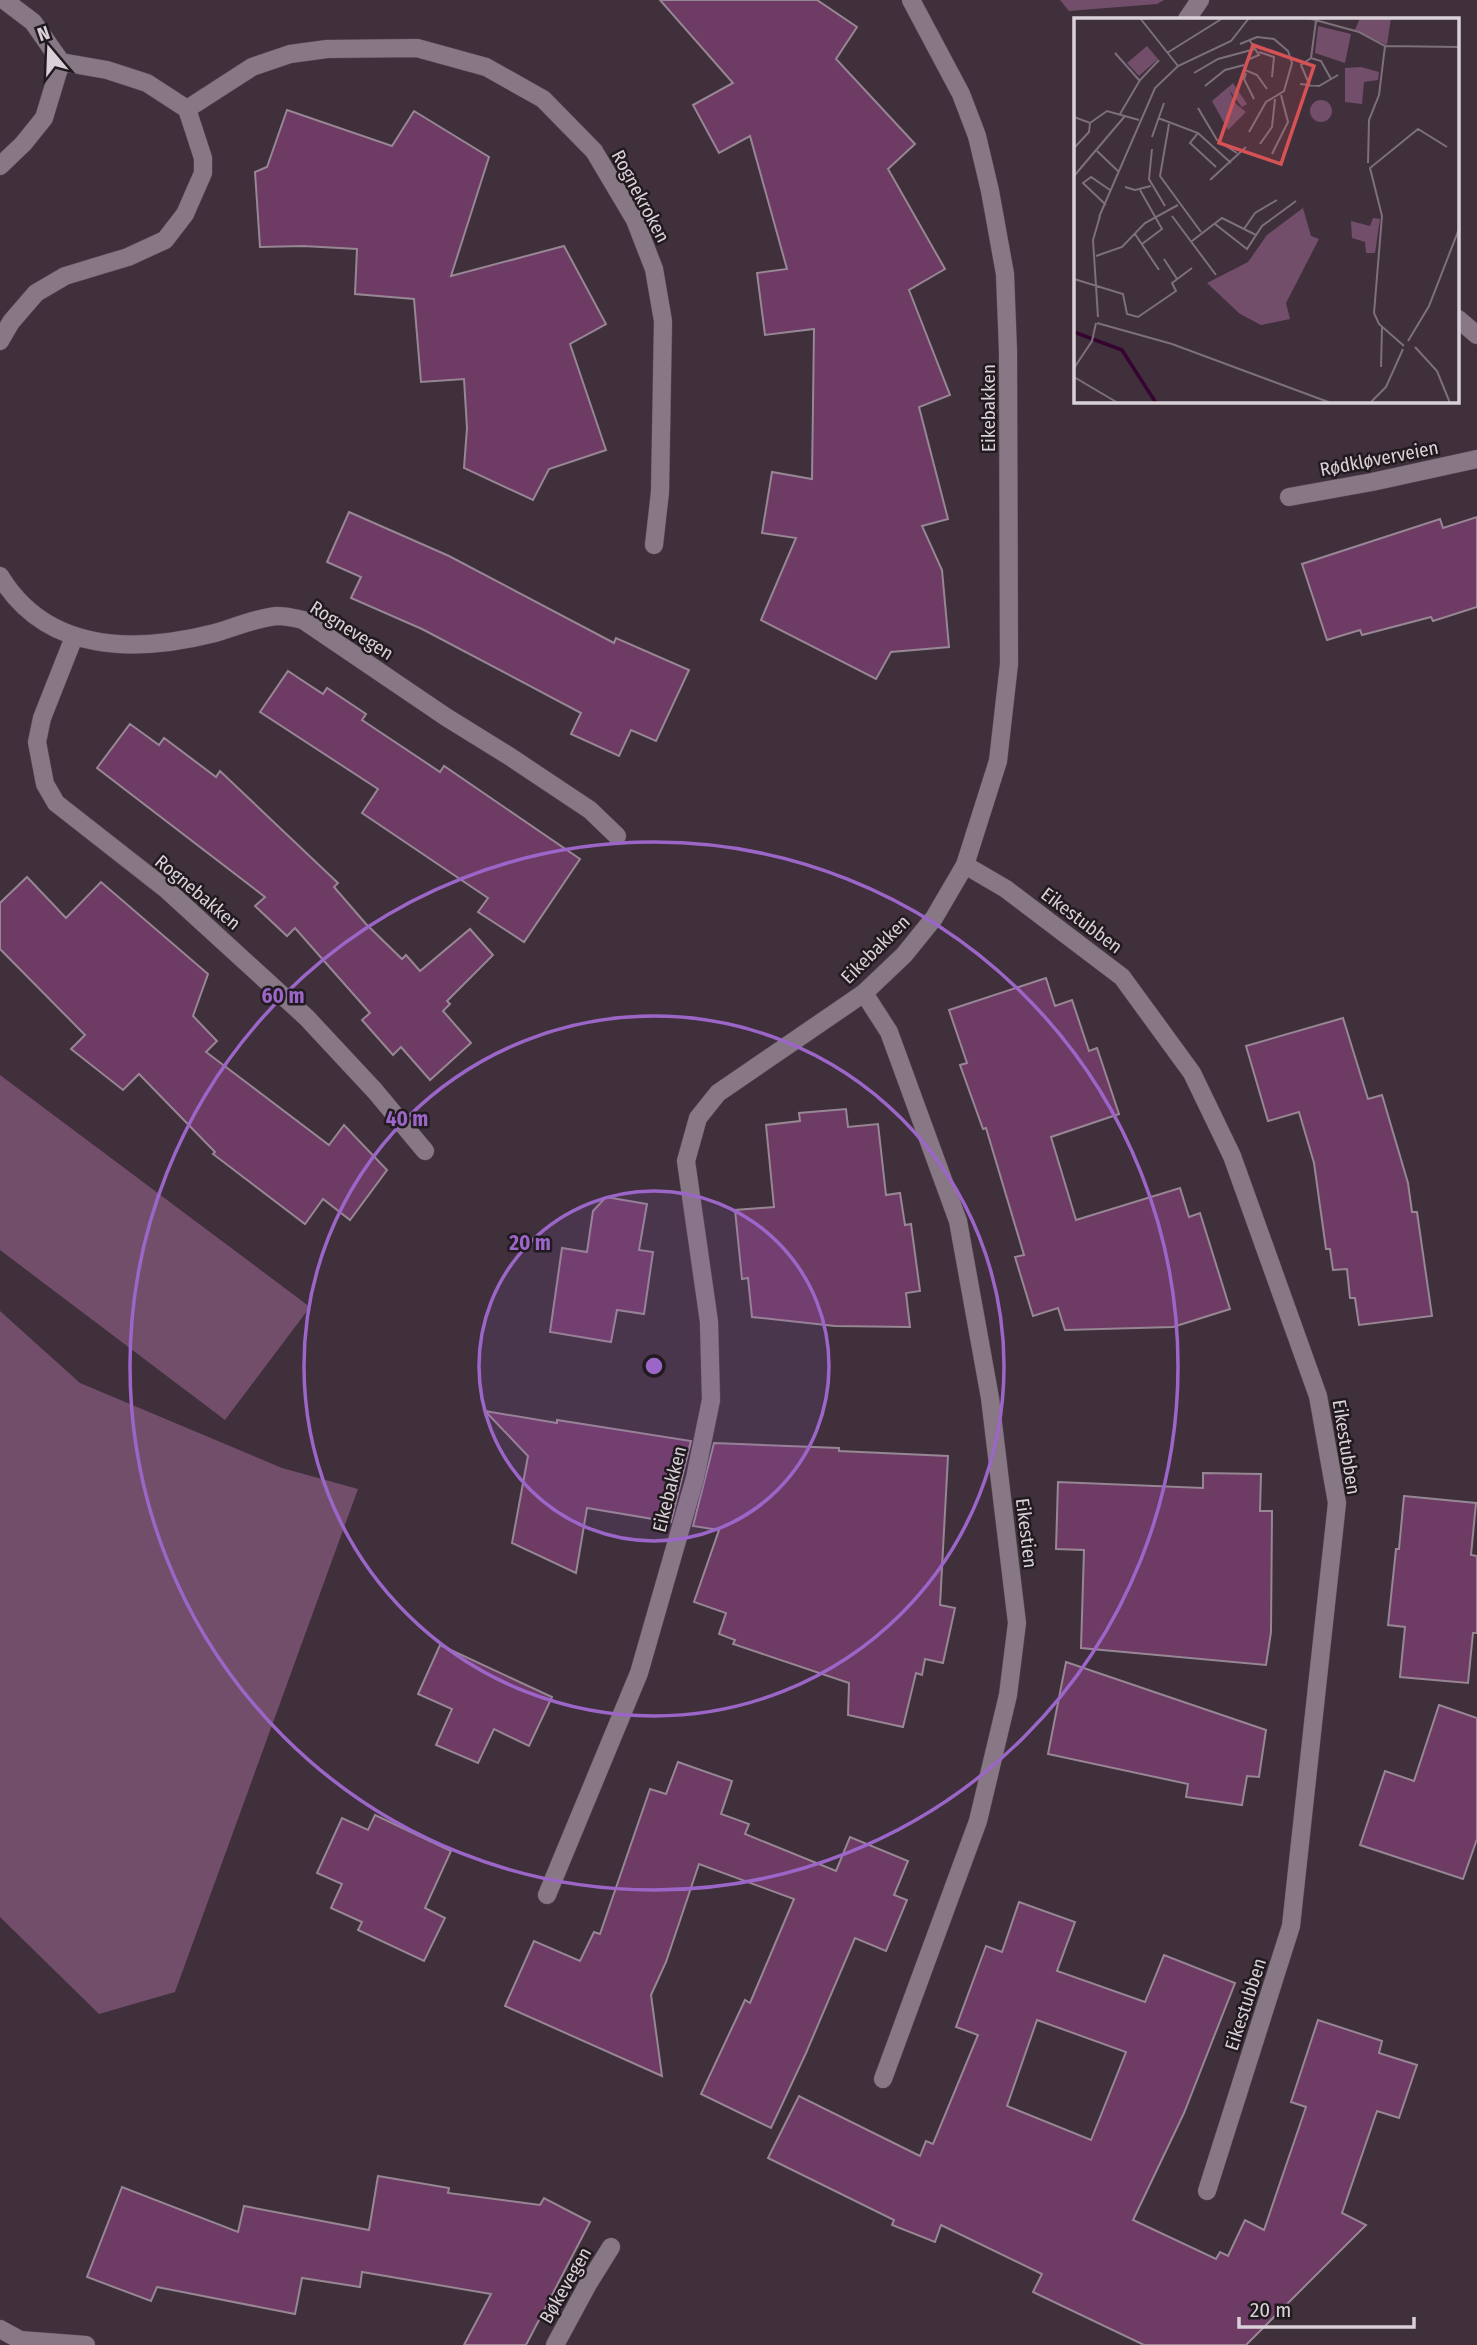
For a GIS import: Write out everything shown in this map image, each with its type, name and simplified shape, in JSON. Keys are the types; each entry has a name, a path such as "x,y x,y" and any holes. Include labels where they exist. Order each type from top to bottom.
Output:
{"street":[{"path":"0,341 11,322 36,293 65,276 128,257 165,240 185,214 203,173 203,158 187,109 146,83 107,70 61,62 33,22 5,0"},
{"name":"Eikebakken","path":"547,1895 639,1673 695,1478 711,1400 709,1322 686,1161 698,1118 718,1093 864,993 904,955 934,918 965,864 998,761 1009,664 1008,351 1005,274 977,135 961,94 911,0"},
{"path":"1188,18 1200,0"},
{"name":"Rognekroken","path":"187,109 252,67 290,54 327,48 417,48 485,67 543,99 594,151 635,220 654,269 663,321 660,492 654,545"},
{"path":"0,166 44,118 61,62"},
{"path":"1460,320 1477,335"},
{"name":"Rødkløverveien","path":"1289,497 1477,459"},
{"name":"Rognevegen","path":"0,576 27,609 54,628 74,637 126,645 215,633 255,620 279,616 303,620 590,810 617,836"},
{"name":"Rognebakken","path":"74,637 42,718 37,743 45,784 56,803 167,890 307,1018 375,1091 425,1151"},
{"name":"Eikestubben","path":"965,864 1006,889 1122,977 1192,1073 1233,1156 1318,1396 1337,1503 1292,1926 1207,2191"},
{"name":"Eikestien","path":"864,993 889,1032 958,1221 990,1398 1017,1623 1008,1695 978,1821 883,2079"},
{"name":"Bøkevegen","path":"555,2345 611,2247"},
{"path":"0,2329 19,2343 86,2345"}],"shaded area":[{"path":"1060,0 1164,0 1157,4 1069,11"},
{"path":"0,1075 310,1307 225,1420 0,1250"},
{"path":"0,1311 80,1383 282,1468 358,1489 175,1992 99,2014 0,1917"}],"building":[{"path":"660,0 817,0 857,27 836,59 915,144 888,169 945,269 909,290 950,395 919,407 948,519 922,526 942,570 949,647 891,652 876,679 761,620 796,538 762,533 772,472 812,479 814,329 765,335 757,273 787,269 750,136 719,153 693,105 733,83"},
{"path":"287,110 392,146 414,111 489,157 451,276 564,246 606,324 570,344 606,450 549,469 533,500 464,468 467,428 464,379 421,382 414,299 355,294 357,249 260,247 255,172 267,167"},
{"path":"349,512 449,556 614,643 616,638 689,670 656,741 631,730 619,756 571,734 581,713 422,629 351,598 361,577 327,562"},
{"path":"1477,517 1477,607 1433,621 1431,617 1362,635 1360,630 1327,640 1302,564 1440,519 1443,528"},
{"path":"288,671 323,694 327,688 366,714 362,720 440,772 444,766 580,859 524,942 478,912 488,898 362,813 378,789 260,712"},
{"path":"130,724 159,745 164,738 216,777 220,771 338,883 334,887 366,924 402,959 406,955 420,971 470,929 493,955 447,1001 450,1004 443,1011 471,1043 430,1080 401,1047 393,1055 362,1020 370,1013 295,928 287,936 255,906 265,897 97,768"},
{"path":"27,877 66,918 101,882 208,974 193,1016 217,1041 206,1052 329,1145 344,1125 387,1170 350,1220 323,1199 305,1224 213,1154 215,1152 139,1074 123,1090 71,1049 85,1035 0,949 0,903"},
{"path":"1046,978 1055,1006 1072,1000 1089,1051 1097,1048 1119,1114 1051,1137 1076,1220 1180,1188 1189,1217 1200,1213 1230,1309 1173,1327 1065,1330 1058,1308 1033,1316 1015,1257 1024,1255 986,1128 983,1129 960,1065 967,1063 949,1010"},
{"path":"1343,1018 1368,1099 1382,1095 1408,1183 1412,1212 1417,1212 1432,1316 1359,1325 1355,1298 1350,1298 1347,1269 1333,1270 1330,1249 1326,1249 1314,1163 1299,1112 1268,1121 1246,1046"},
{"path":"846,1109 848,1127 878,1124 886,1195 900,1193 905,1225 911,1224 920,1291 906,1293 910,1327 835,1326 752,1317 748,1278 742,1279 735,1210 774,1207 766,1125 800,1121 799,1113"},
{"path":"606,1197 647,1204 639,1250 653,1252 644,1314 617,1310 611,1342 550,1332 562,1248 587,1252 593,1211"},
{"path":"485,1411 691,1441 671,1522 587,1508 576,1573 512,1543 528,1456"},
{"path":"714,1443 948,1456 940,1605 955,1608 943,1663 925,1659 922,1675 916,1673 903,1727 848,1715 849,1683 733,1644 735,1640 719,1634 726,1613 694,1602 719,1530 693,1526"},
{"path":"1203,1473 1261,1474 1260,1511 1272,1511 1271,1632 1266,1665 1081,1648 1084,1550 1056,1549 1058,1482 1203,1488"},
{"path":"1404,1496 1476,1503 1471,1555 1477,1556 1477,1633 1473,1633 1468,1683 1400,1677 1405,1627 1388,1625"},
{"path":"440,1645 552,1697 529,1746 494,1729 478,1763 436,1745 452,1709 418,1694"},
{"path":"1066,1662 1266,1730 1259,1777 1247,1776 1242,1805 1186,1797 1188,1784 1048,1754"},
{"path":"1439,1705 1477,1718 1477,1839 1463,1879 1360,1845 1385,1771 1414,1781"},
{"path":"678,1762 732,1781 721,1814 749,1824 745,1834 836,1871 850,1837 908,1861 894,1895 907,1900 886,1951 855,1938 771,2128 701,2094 745,2000 750,2003 794,1899 699,1864 666,1962 651,1995 662,2076 505,2006 534,1941 580,1961 594,1932 600,1934 650,1789 666,1794"},
{"path":"375,1815 451,1851 425,1908 445,1918 424,1961 358,1930 362,1922 331,1908 342,1884 317,1873 342,1818 368,1830"},
{"path":"1019,1902 1075,1922 1057,1971 1145,2002 1164,1955 1235,1983 1184,2113 1133,2220 1216,2259 1220,2252 1228,2256 1245,2220 1264,2230 1306,2107 1291,2102 1318,2020 1382,2041 1379,2053 1417,2065 1399,2118 1377,2111 1342,2213 1366,2225 1246,2345 1144,2345 1033,2292 1042,2274 941,2225 935,2242 892,2225 894,2220 768,2158 799,2096 920,2156 926,2141 933,2144 978,2035 956,2027 986,1946 1002,1952","holes":["1037,2020 1126,2052 1091,2140 1007,2106"]},
{"path":"378,2176 449,2188 448,2193 540,2205 544,2198 590,2222 526,2345 464,2345 491,2294 362,2272 360,2287 302,2278 295,2314 157,2287 151,2301 87,2277 122,2187 238,2232 244,2206 369,2230"}]}
